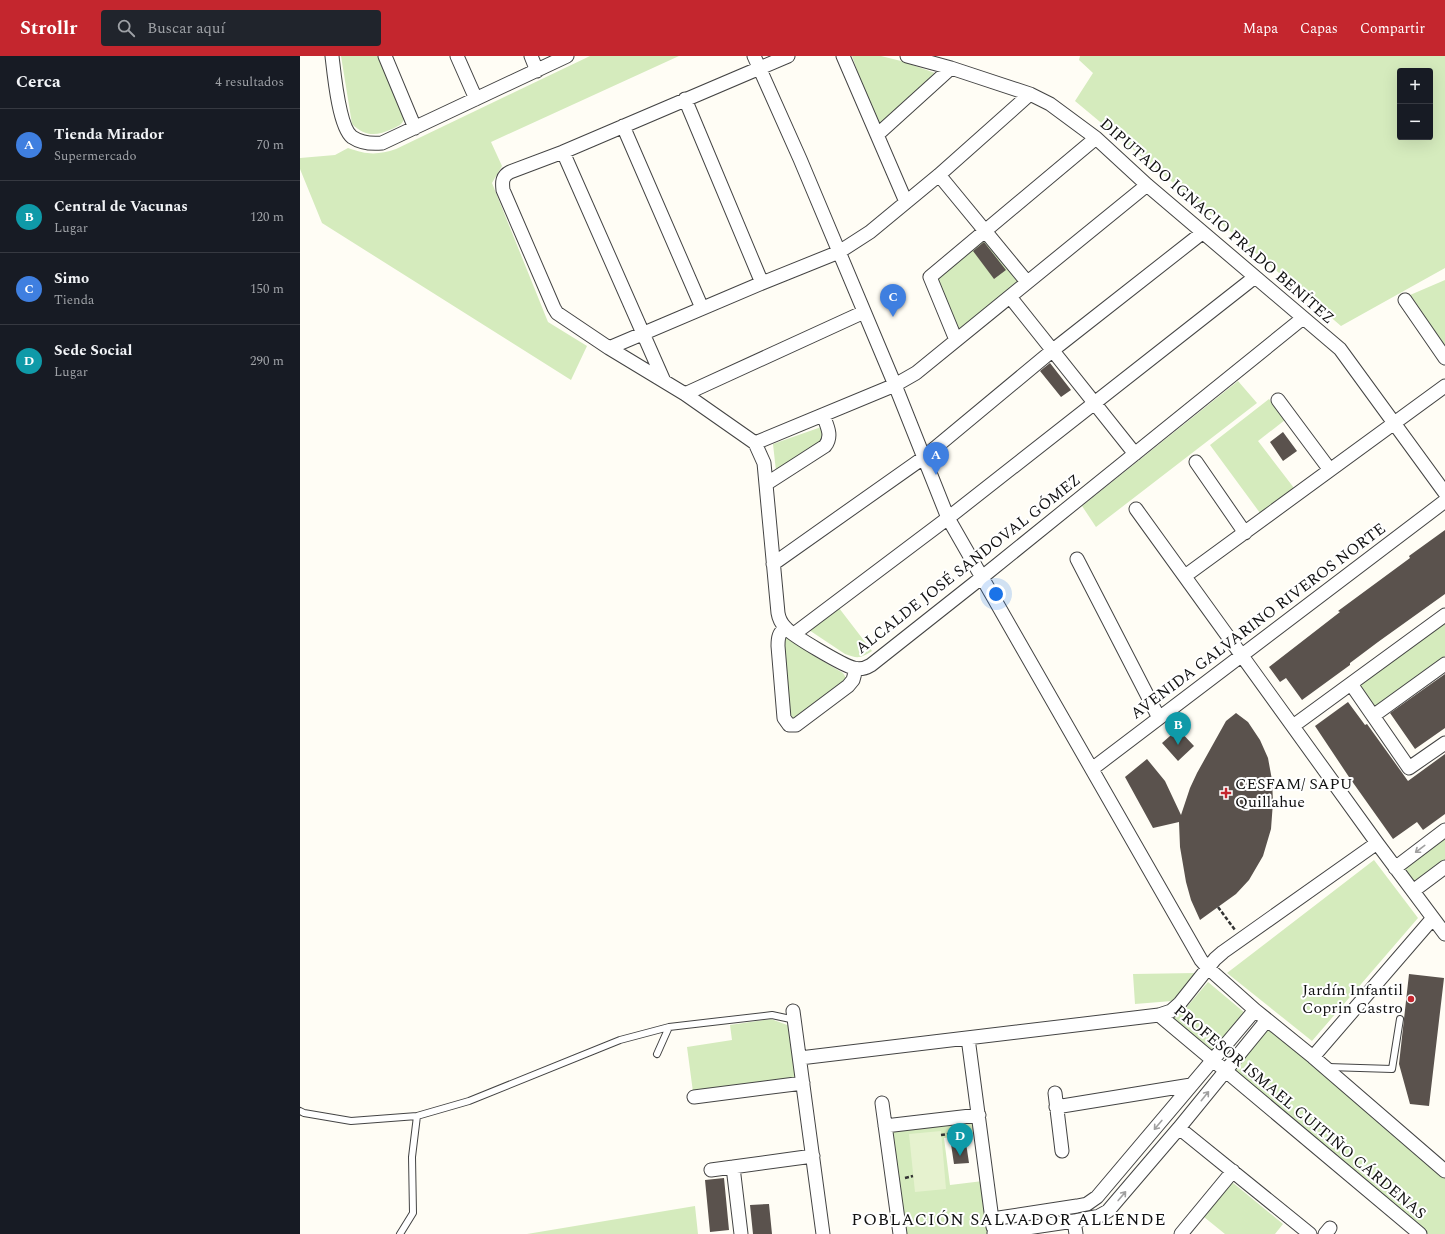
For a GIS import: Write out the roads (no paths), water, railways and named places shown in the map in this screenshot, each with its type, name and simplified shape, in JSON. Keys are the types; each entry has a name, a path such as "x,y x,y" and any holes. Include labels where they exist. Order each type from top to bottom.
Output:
{"street":[{"path":"332,56 343,123 352,136 370,144 382,143 567,56"},
{"path":"385,56 414,128"},
{"path":"457,56 476,99"},
{"path":"531,56 537,71"},
{"path":"788,56 756,62 685,99 563,152 507,174 503,179 504,190 554,308 560,316 609,348 685,394 755,443 764,463 778,614 780,621 790,631"},
{"path":"843,56 906,202"},
{"name":"DIPUTADO IGNACIO PRADO BENÍTEZ","path":"907,56 951,68 1030,94 1050,104 1096,138 1147,186 1340,349 1445,493"},
{"path":"756,62 800,159 895,385 948,518 981,578 1202,960 1208,968 1255,1010 1313,1057 1445,1171"},
{"path":"877,135 951,68"},
{"path":"609,348 839,252 870,232 939,175 1030,94"},
{"path":"685,99 762,283"},
{"path":"623,126 702,308"},
{"path":"956,340 930,277 1096,138"},
{"path":"563,152 664,381"},
{"path":"939,175 984,232 1027,282"},
{"path":"755,443 895,385 916,373 1147,186"},
{"path":"773,564 924,458 1053,350 1202,233"},
{"path":"856,669 853,680 848,686 796,725 789,725 784,718 778,646 780,633 790,631 948,518 1255,277"},
{"path":"1010,296 1135,454"},
{"path":"1405,300 1445,358"},
{"path":"685,394 864,312"},
{"name":"ALCALDE JOSÉ SANDOVAL GÓMEZ","path":"790,631 844,665 856,669 866,668 871,665 1304,318"},
{"path":"1185,576 1445,386"},
{"path":"1278,400 1330,470"},
{"path":"766,484 825,446 830,438 830,432 822,415"},
{"path":"1196,462 1245,532"},
{"name":"AVENIDA GALVARINO RIVEROS NORTE","path":"1092,769 1445,501"},
{"path":"1136,509 1395,868 1445,934"},
{"path":"1077,559 1159,718"},
{"path":"1293,726 1445,615"},
{"path":"1373,716 1445,664"},
{"path":"1351,684 1410,768 1445,743"},
{"path":"1395,868 1445,830"},
{"path":"800,1058 1159,1015 1171,1011 1180,1003 1223,952 1377,843"},
{"path":"1413,891 1445,867"},
{"path":"1313,1057 1433,918"},
{"path":"992,1219 1087,1204 1097,1198 1255,1010"},
{"path":"794,1015 823,1234"},
{"name":"PROFESOR ISMAEL CUITIÑO CÁRDENAS","path":"1159,1015 1420,1234"},
{"path":"968,1038 994,1234 1075,1228 1108,1211 1179,1128 1267,1020"},
{"path":"694,1097 803,1083"},
{"path":"1056,1107 1191,1085"},
{"path":"1054,1093 1062,1151"},
{"path":"882,1103 900,1234"},
{"path":"885,1126 978,1115"},
{"path":"1179,1128 1310,1234"},
{"path":"711,1170 813,1156"},
{"path":"733,1167 741,1234"},
{"path":"1181,1234 1233,1171"}],"lane":[{"path":"300,1111 304,1114 351,1121 417,1116 469,1101 620,1040 669,1027 772,1015 794,1015"},
{"path":"1324,1067 1392,1069 1400,1019"},
{"path":"656,1054 669,1027"},
{"path":"400,1234 413,1213 412,1157 417,1116"}],"place":[{"name":"Simo","path":"893,317"},
{"name":"Tienda Mirador","path":"936,475"},
{"name":"Central de Vacunas","path":"1178,745"},
{"name":"CESFAM/ SAPU Quillahue","path":"1226,793"},
{"name":"Jardín Infantil Coprin Castro","path":"1411,999"},
{"name":"Sede Social","path":"960,1156"}],"district":[{"name":"POBLACIÓN SALVADOR ALLENDE","path":"1009,1220"}]}
